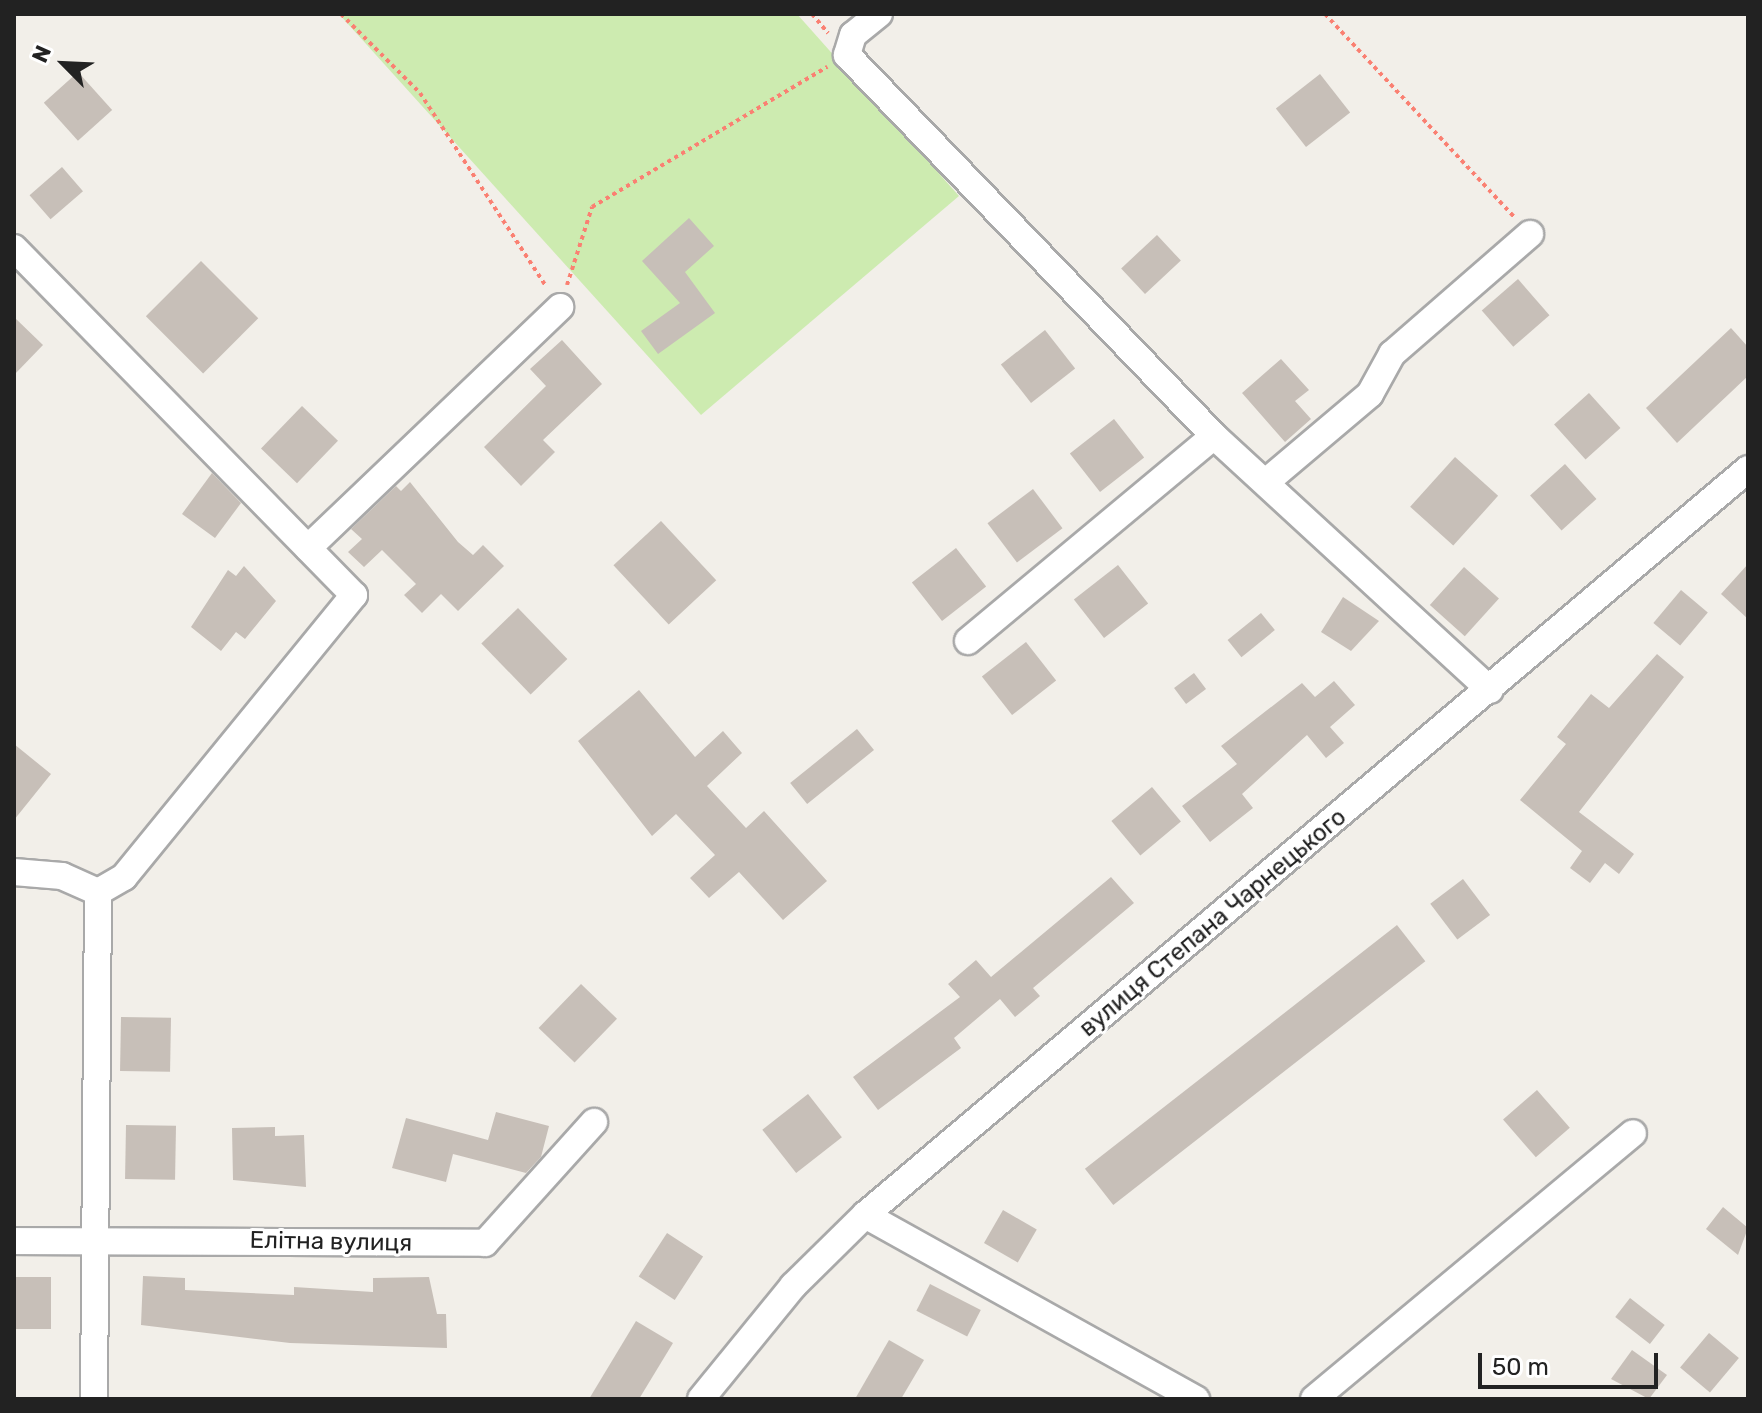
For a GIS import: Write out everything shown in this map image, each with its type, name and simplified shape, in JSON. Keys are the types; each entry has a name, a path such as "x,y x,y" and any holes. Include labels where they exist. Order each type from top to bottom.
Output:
{"street":[{"path":"879,14 853,35 847,55 1214,436 1490,690"},
{"path":"1266,482 1370,394 1392,354 1530,234"},
{"path":"14,248 354,595 124,877 98,892"},
{"path":"308,548 560,307"},
{"path":"968,641 1214,436"},
{"name":"вулиця Степана Чарнецького","path":"701,1399 793,1286 865,1215 1748,469"},
{"path":"14,872 62,876 98,892"},
{"path":"94,1399 89,1240 98,892"},
{"name":"Елітна вулиця","path":"14,1241 485,1243 594,1122"},
{"path":"1314,1399 1633,1133"},
{"path":"865,1215 1196,1399"}],"path":[{"path":"341,14 420,93 560,307"},
{"path":"1325,14 1530,234"},
{"path":"560,307 592,207 847,55"}],"green space":[{"path":"339,14 797,14 959,196 701,415"}],"building":[{"path":"78,72 112,110 78,141 44,103"},
{"path":"1320,74 1350,113 1306,147 1276,108"},
{"path":"62,167 83,191 51,219 30,195"},
{"path":"689,218 714,246 685,272 715,313 658,354 641,331 680,303 642,261"},
{"path":"1157,235 1181,261 1145,294 1121,268"},
{"path":"201,261 258,318 203,373 146,316"},
{"path":"1518,279 1549,315 1513,347 1482,310"},
{"path":"14,317 43,345 14,375"},
{"path":"1731,328 1748,347 1748,376 1677,443 1646,408"},
{"path":"1045,330 1075,369 1031,403 1001,364"},
{"path":"562,340 602,384 543,440 555,452 521,486 484,447 546,386 530,369"},
{"path":"1281,359 1309,390 1295,401 1311,419 1285,442 1242,393"},
{"path":"1589,393 1620,428 1586,459 1554,424"},
{"path":"302,406 338,441 297,483 261,448"},
{"path":"1114,419 1144,458 1100,492 1070,453"},
{"path":"1455,457 1498,496 1453,546 1410,507"},
{"path":"1565,464 1596,499 1562,530 1530,495"},
{"path":"212,473 241,503 215,538 182,514"},
{"path":"410,482 458,542 473,555 483,545 504,566 458,611 441,594 422,613 404,595 416,584 382,550 364,567 348,552 362,539 351,529 396,486 401,491"},
{"path":"1033,489 1062,528 1017,562 987,523"},
{"path":"661,521 716,580 669,625 613,565"},
{"path":"956,548 986,587 942,621 912,582"},
{"path":"1748,564 1748,619 1721,594"},
{"path":"1118,565 1148,604 1104,638 1074,599"},
{"path":"244,566 276,601 245,639 236,632 221,651 191,627 228,570 236,576"},
{"path":"1464,567 1499,598 1465,636 1430,605"},
{"path":"1681,590 1708,612 1680,645 1653,623"},
{"path":"1343,597 1379,621 1351,651 1321,632"},
{"path":"518,608 567,659 531,695 481,643"},
{"path":"1261,613 1275,630 1241,657 1228,640"},
{"path":"1026,642 1056,681 1012,715 982,676"},
{"path":"1657,654 1684,677 1579,812 1634,854 1619,874 1605,863 1590,883 1570,868 1582,851 1520,800 1566,744 1557,737 1591,694 1609,708"},
{"path":"1194,673 1206,689 1186,704 1174,688"},
{"path":"1334,681 1355,705 1330,727 1344,743 1326,758 1307,735 1242,794 1253,808 1210,842 1182,806 1237,764 1221,746 1302,683 1315,697"},
{"path":"639,690 695,757 723,731 742,753 707,786 746,828 764,811 827,881 783,920 739,872 709,898 690,878 715,855 676,814 652,836 578,741"},
{"path":"857,729 874,750 807,804 790,783"},
{"path":"14,744 51,774 14,820"},
{"path":"1152,787 1181,821 1140,856 1111,821"},
{"path":"1111,877 1134,903 1033,988 1040,996 1015,1017 1000,999 954,1038 961,1048 878,1110 853,1077 960,997 948,984 976,960 991,977"},
{"path":"1463,879 1490,915 1457,940 1430,904"},
{"path":"1397,925 1425,961 1113,1205 1085,1169"},
{"path":"581,984 617,1019 575,1063 539,1028"},
{"path":"121,1017 171,1018 170,1072 120,1071"},
{"path":"1537,1090 1570,1128 1536,1157 1503,1120"},
{"path":"808,1094 842,1137 796,1173 762,1130"},
{"path":"496,1112 549,1126 541,1157 526,1173 453,1154 446,1182 392,1168 406,1118 488,1140"},
{"path":"126,1125 176,1126 175,1180 125,1179"},
{"path":"275,1127 275,1136 304,1135 306,1187 233,1180 232,1128"},
{"path":"1723,1207 1748,1228 1738,1255 1706,1229"},
{"path":"1003,1210 1037,1230 1018,1262 984,1243"},
{"path":"667,1233 703,1256 675,1300 639,1277"},
{"path":"143,1276 185,1278 185,1290 294,1295 294,1287 373,1292 373,1278 429,1277 437,1314 446,1314 447,1348 290,1343 141,1325"},
{"path":"14,1277 51,1277 51,1329 14,1329"},
{"path":"930,1284 981,1310 967,1337 916,1311"},
{"path":"1630,1298 1665,1325 1650,1344 1615,1317"},
{"path":"636,1321 673,1343 639,1399 589,1399"},
{"path":"1709,1333 1739,1358 1710,1393 1680,1367"},
{"path":"889,1340 924,1360 901,1399 855,1399"},
{"path":"1632,1350 1667,1375 1649,1399 1611,1379"}]}
